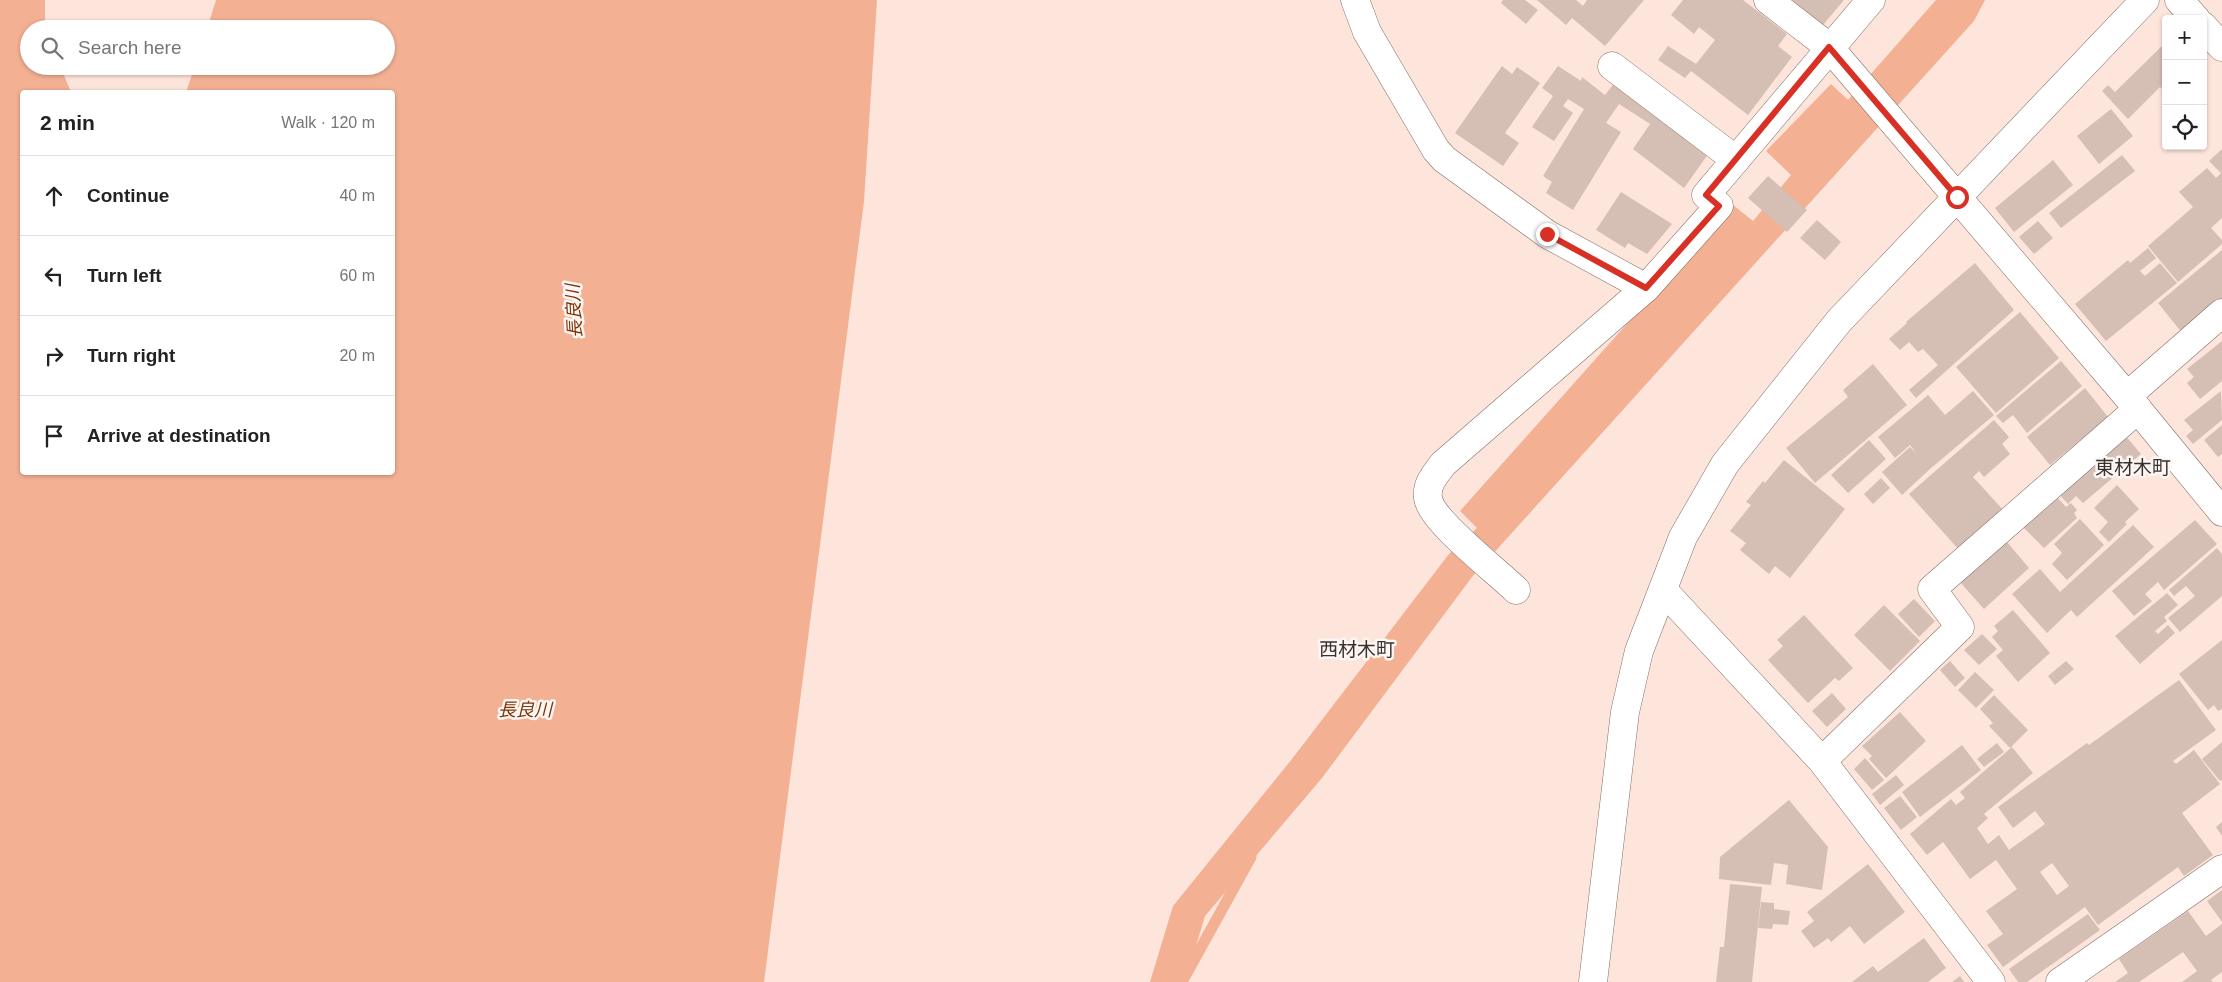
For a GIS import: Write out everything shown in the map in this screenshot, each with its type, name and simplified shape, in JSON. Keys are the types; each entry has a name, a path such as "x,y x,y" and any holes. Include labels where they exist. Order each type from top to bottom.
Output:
{"street":[{"path":"1355,0 1367,32 1436,150 1444,159 1547,234 1646,288"},
{"path":"1768,0 1829,47 2133,402 2222,512"},
{"path":"1511,586 1437,516 1428,500 1429,483 1443,464 1646,288 1719,206 1706,195 1870,0"},
{"path":"1593,982 1625,712 1639,651 1664,591 1683,537 1725,464 1839,321 2145,0"},
{"path":"2179,0 2192,15"},
{"path":"2207,30 2222,47"},
{"path":"1612,66 1736,160"},
{"path":"1822,761 1960,627 1932,589 2133,402 2222,313"},
{"path":"1664,591 1822,761 1991,982"},
{"path":"2060,982 2222,869"}],"water":[{"name":"長良川","path":"0,0 45,0 45,20 20,20 20,75 64,75 70,90 20,90 20,475 395,475 395,90 187,90 192,75 395,75 395,20 210,20 216,0 877,0 864,201 764,982 0,982"},
{"path":"1936,0 1985,0 1974,21 1472,577 1322,778 1205,916 1185,982 1150,982 1173,906 1292,759 1449,554 1477,528 1460,511 1733,205 1753,221 1791,175 1766,151 1831,84 1848,100"}],"building":[{"path":"1503,0 1525,0 1538,10 1526,24 1501,3"},
{"path":"1537,0 1576,0 1583,6 1587,0 1644,0 1605,46 1572,18 1566,25"},
{"path":"1683,0 1743,0 1787,34 1778,46 1792,57 1748,115 1691,71 1685,78 1658,60 1668,46 1696,64 1715,40 1699,27 1694,34 1671,15"},
{"path":"1792,0 1844,0 1823,25"},
{"path":"2162,46 2162,89 2160,87 2128,119 2102,91 2108,85 2115,92"},
{"path":"1502,66 1512,74 1517,67 1540,83 1505,133 1519,143 1503,166 1455,133"},
{"path":"1558,66 1581,81 1582,77 1605,95 1616,81 1711,150 1684,188 1633,149 1650,124 1619,104 1606,123 1621,132 1573,210 1546,193 1552,182 1543,176 1584,109 1568,99 1563,106 1573,113 1554,141 1532,127 1553,96 1542,88"},
{"path":"2111,109 2133,136 2099,164 2077,136"},
{"path":"2222,149 2222,218 2211,228 2222,240 2222,244 2178,282 2148,246 2193,207 2179,192 2207,168 2216,178 2221,173 2209,161"},
{"path":"2122,155 2135,171 2061,228 2049,213"},
{"path":"2053,160 2073,185 2014,232 1995,208"},
{"path":"1768,176 1807,210 1787,232 1748,198"},
{"path":"1621,192 1672,224 1647,254 1628,243 1625,248 1596,230"},
{"path":"1817,220 1841,242 1825,260 1800,238"},
{"path":"2038,221 2053,238 2034,254 2019,237"},
{"path":"2148,248 2156,258 2140,271 2145,276 2160,263 2177,283 2106,341 2075,304 2128,260 2130,263"},
{"path":"2222,250 2222,302 2183,334 2158,303"},
{"path":"1975,263 2014,310 1916,398 1909,390 1938,365 1923,349 1918,352 1909,342 1900,350 1889,339"},
{"path":"2020,312 2059,358 1996,413 1956,367"},
{"path":"2222,341 2222,381 2200,399 2187,383 2194,377 2187,369"},
{"path":"2061,361 2082,386 2027,433 2013,415 2003,423 1996,416"},
{"path":"1873,364 1907,405 1815,483 1786,448 1848,397 1843,390"},
{"path":"2085,388 2108,417 2050,465 2027,437"},
{"path":"1973,391 1994,415 1902,495 1882,472 1910,447 1916,453 1910,445 1895,458 1878,437 1928,395 1945,415"},
{"path":"2221,391 2222,420 2193,444 2186,436 2193,430 2184,420"},
{"path":"1994,420 2009,437 2002,444 2010,454 1984,477 1979,471 1973,477 2006,513 1960,551 1909,494"},
{"path":"2222,425 2222,454 2218,457 2204,440"},
{"path":"2124,434 2141,454 2083,503 2076,496 2068,504 2058,493"},
{"path":"1869,440 1886,459 1848,493 1831,475"},
{"path":"1784,460 1845,509 1790,578 1775,566 1769,574 1740,550 1746,543 1730,531 1751,505 1746,502"},
{"path":"1881,478 1890,488 1873,504 1864,494"},
{"path":"2117,485 2139,509 2125,522 2127,524 2109,542 2099,532 2108,522 2094,508"},
{"path":"2054,494 2066,507 2071,503 2077,510 2074,513 2077,518 2044,548 2022,526"},
{"path":"2080,519 2104,545 2067,580 2052,564 2062,553 2054,544"},
{"path":"2195,520 2217,544 2164,590 2158,582 2145,594 2152,601 2134,616 2112,591"},
{"path":"2133,525 2154,547 2077,617 2071,610 2047,633 2012,594 2040,569 2060,592"},
{"path":"2007,542 2029,568 1984,609 1959,581"},
{"path":"2217,548 2222,554 2222,596 2180,632 2168,618 2195,596 2186,586 2174,596 2169,590"},
{"path":"2167,593 2178,605 2164,617 2167,621 2155,631 2158,634 2168,625 2175,633 2140,664 2115,636"},
{"path":"1914,599 1935,621 1919,637 1898,614"},
{"path":"1884,605 1920,641 1890,671 1854,635"},
{"path":"2013,610 2050,653 2018,682 1996,656 2003,650 1992,637 1998,631 1994,626"},
{"path":"1804,615 1853,668 1839,681 1835,678 1808,703 1768,660 1783,646 1777,640"},
{"path":"1982,634 1997,649 1979,665 1964,650"},
{"path":"2222,640 2222,709 2218,711 2214,705 2208,710 2179,674"},
{"path":"1950,661 1965,678 1955,687 1940,670"},
{"path":"2066,661 2074,669 2055,685 2048,676"},
{"path":"1975,672 1994,690 1976,708 1958,690"},
{"path":"2179,680 2216,730 2173,761 2176,764 2194,750 2220,784 2182,813 2213,855 2184,876 2178,867 2098,925 2085,907 2003,967 1987,945 2003,934 1986,911 2017,889 1996,860 1970,879 1943,842 1927,855 1910,834 1951,799 1956,805 1965,798 1960,792 2012,747 2033,773 1984,814 1988,818 1977,828 1988,844 1999,835 2009,850 2045,824 2035,811 2013,828 1998,807 2087,743 2089,745","holes":["2052,863 2069,886 2057,895 2040,872"]},
{"path":"1832,693 1846,709 1827,727 1812,711"},
{"path":"1994,695 2028,730 2010,748 1989,726 1993,723 1980,709"},
{"path":"1900,712 1926,741 1886,778 1869,759 1872,756 1862,746"},
{"path":"2222,742 2222,780 2220,781 2202,759"},
{"path":"1997,743 2004,752 1984,767 1977,759"},
{"path":"1962,745 1981,770 1920,817 1902,792"},
{"path":"1865,758 1884,780 1872,790 1854,769"},
{"path":"1896,775 1904,785 1880,805 1872,794"},
{"path":"1900,796 1917,817 1901,830 1884,808"},
{"path":"1789,800 1828,847 1822,890 1786,884 1788,865 1774,863 1771,885 1719,879 1720,857"},
{"path":"2222,822 2222,836 2216,827"},
{"path":"1868,864 1905,912 1864,944 1850,926 1831,942 1828,938 1814,948 1801,931 1814,921 1807,912"},
{"path":"1730,884 1762,887 1752,982 1716,982 1720,947 1724,947"},
{"path":"2222,890 2222,922 2207,901"},
{"path":"1761,902 1774,903 1774,909 1790,911 1788,925 1773,924 1772,929 1758,928"},
{"path":"2188,911 2206,936 2222,924 2222,972 2211,980 2213,982 2182,982 2197,971 2183,952 2139,982 2115,982 2128,973 2119,959"},
{"path":"2088,914 2100,930 2027,982 2018,982 2009,969"},
{"path":"1924,938 1946,968 1928,982 1852,982 1873,966 1878,972"},
{"path":"1960,976 1964,982 1952,982"}],"waterway":[{"path":"1182,982 1251,857"}],"district":[{"name":"東材木町","path":"2133,467"},
{"name":"西材木町","path":"1357,649"}],"route":[{"path":"1547,234 1646,288 1719,206 1706,195 1829,47 1957,197"}]}
